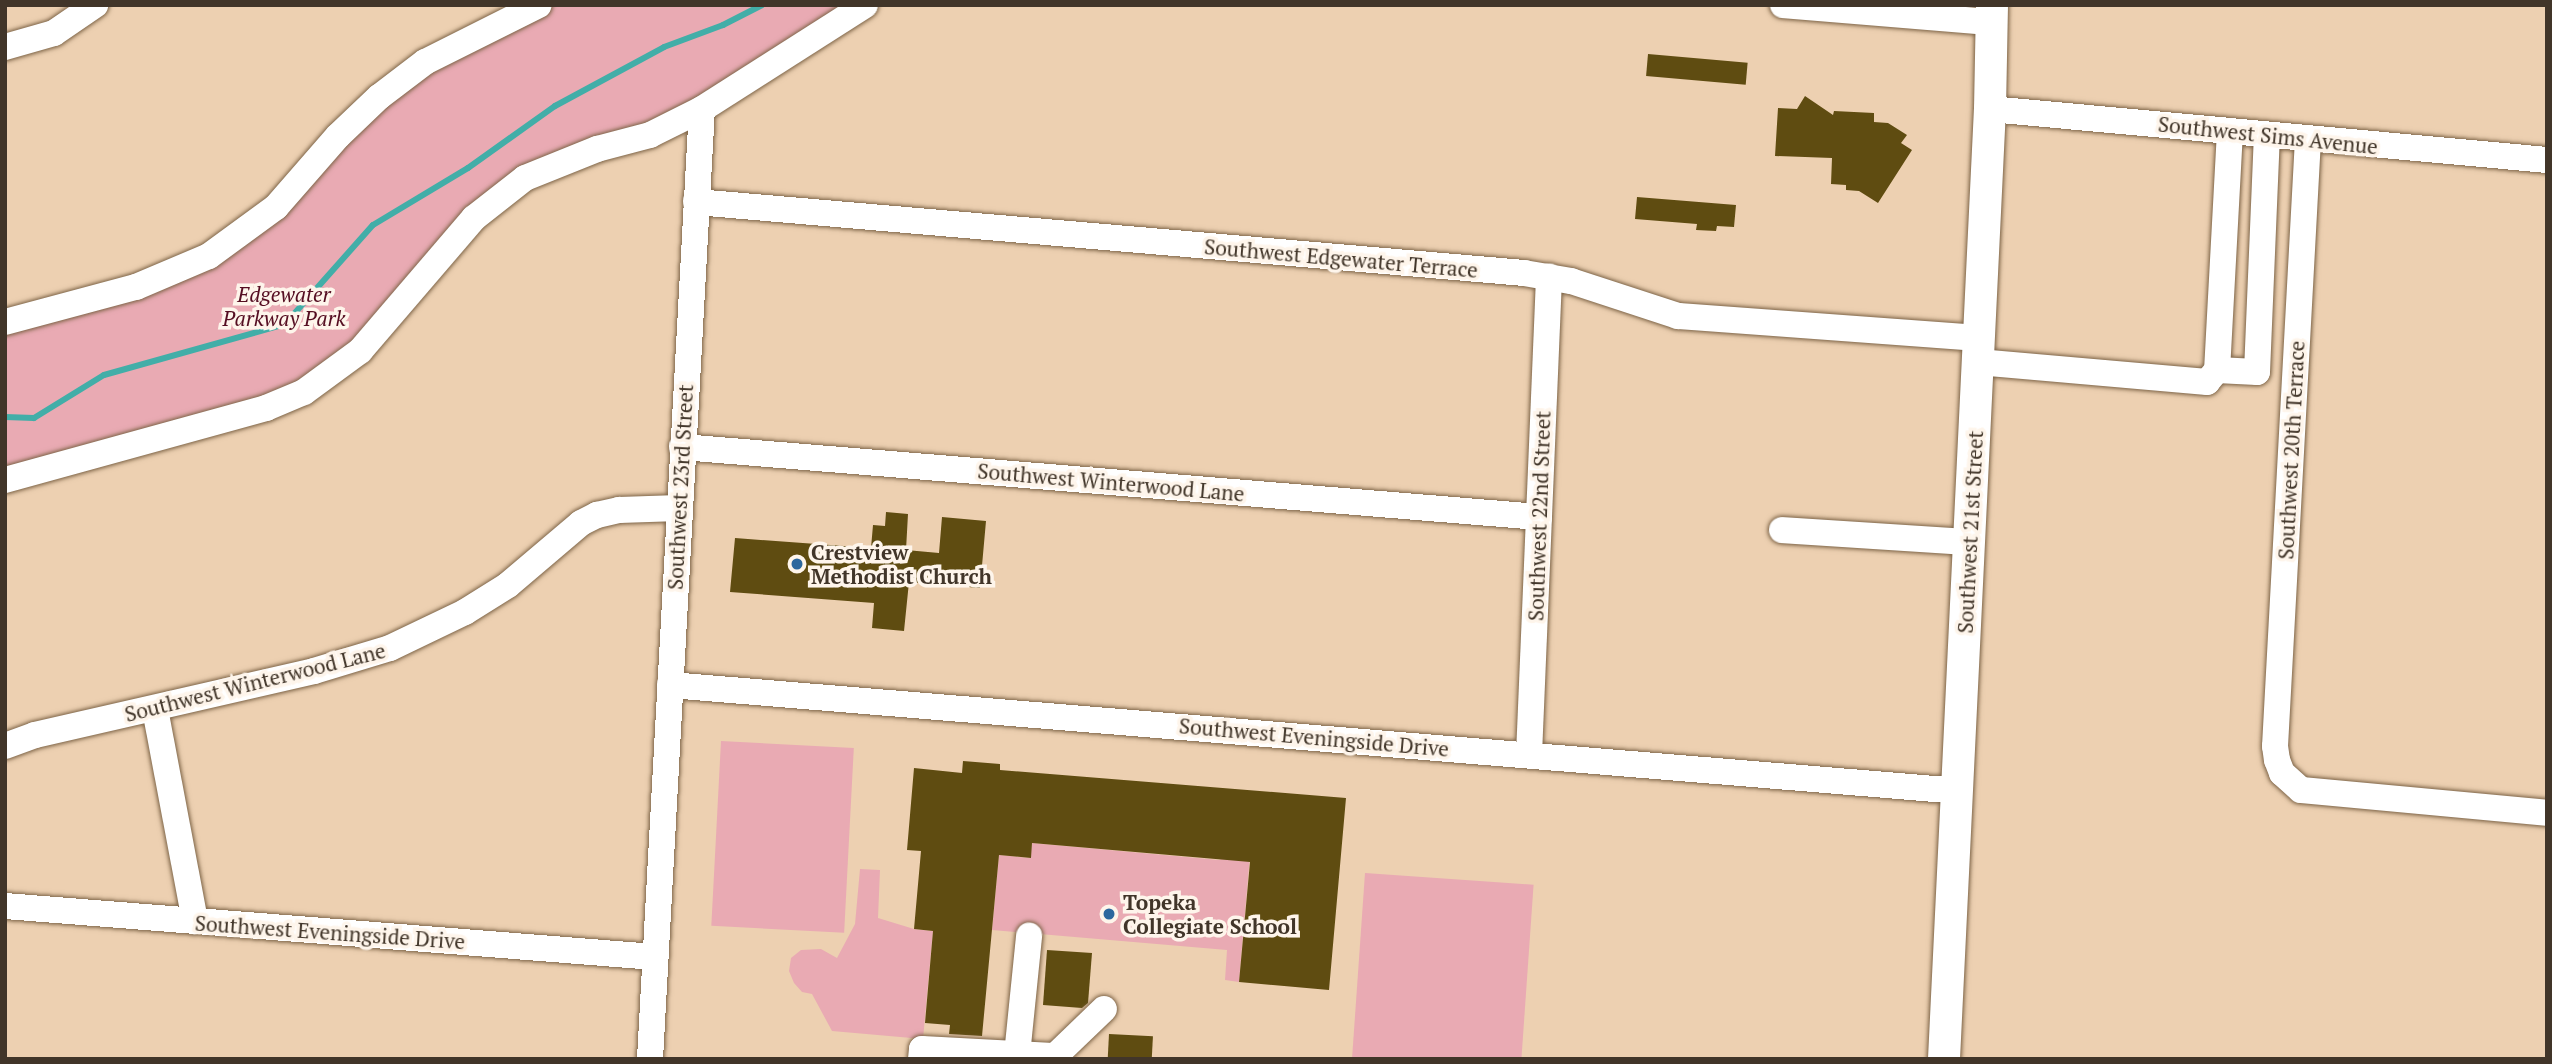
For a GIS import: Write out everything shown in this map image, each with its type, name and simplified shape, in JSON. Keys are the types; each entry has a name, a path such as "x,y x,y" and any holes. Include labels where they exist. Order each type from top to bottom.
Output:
{"main road":[{"name":"Southwest 21st Street","path":"1944,1059 1979,350 1992,13"}],"street":[{"path":"5,47 54,33 95,5"},
{"path":"5,322 136,287 209,256 275,207 338,136 379,97 425,62 539,5"},
{"path":"5,480 266,408 304,392 360,351 453,242 507,191 525,178 597,149 650,135 702,108 865,5"},
{"path":"1783,5 1992,13"},
{"name":"Southwest 23rd Street","path":"650,1059 702,108"},
{"name":"Southwest Sims Avenue","path":"1990,109 2547,160"},
{"path":"2230,131 2217,370 2257,372 2267,135"},
{"name":"Southwest 20th Terrace","path":"2308,139 2275,746 2277,760 2282,773 2301,790 2547,813"},
{"name":"Southwest Edgewater Terrace","path":"696,202 1549,276 1678,316 1979,350 2207,382 2217,370"},
{"name":"Southwest 22nd Street","path":"1529,755 1549,276"},
{"name":"Southwest Winterwood Lane","path":"682,447 1539,517"},
{"name":"Southwest Winterwood Lane","path":"5,746 36,735 314,671 390,648 465,612 508,585 581,523 597,515 619,510 679,508"},
{"path":"1782,530 1970,542"},
{"name":"Southwest Eveningside Drive","path":"670,685 1958,791"},
{"path":"155,709 195,921"},
{"name":"Southwest Eveningside Drive","path":"5,906 655,957"},
{"path":"1017,1055 1029,936"},
{"path":"921,1059 922,1049 1052,1057 1104,1009"}],"green space":[{"name":"Edgewater Parkway Park","path":"539,5 865,5 702,109 525,178 334,374 5,480 5,322 209,256 379,97"},
{"path":"721,741 854,748 844,933 711,926"},
{"path":"1032,843 1219,860 1251,844 1239,982 1225,980 1227,950 992,930 999,855 1030,858"},
{"path":"860,869 880,870 878,918 914,929 933,931 923,1039 832,1031 812,994 802,992 789,971 791,958 801,950 821,949 837,958 855,924"},
{"path":"1365,873 1534,885 1521,1059 1352,1059"}],"building":[{"path":"1648,54 1748,63 1746,85 1646,76"},
{"path":"1805,96 1833,115 1834,111 1874,113 1874,122 1888,123 1907,135 1901,143 1912,150 1878,203 1859,191 1846,190 1846,185 1831,184 1832,158 1775,156 1778,108 1797,109"},
{"path":"1637,197 1736,205 1734,227 1717,226 1716,231 1696,230 1697,224 1635,219"},
{"path":"886,512 908,514 906,550 939,553 942,517 986,521 980,588 909,582 904,631 872,628 874,603 730,592 735,538 871,548 873,525 885,526"},
{"name":"Topeka Collegiate School","path":"963,761 1000,764 1000,770 1346,798 1329,990 1239,982 1250,862 1032,843 1031,858 999,855 982,1036 949,1034 950,1025 925,1023 933,931 914,929 921,851 907,850 914,768 962,773"},
{"path":"1047,950 1092,953 1088,1003 1082,1008 1043,1005"},
{"path":"1109,1034 1153,1036 1152,1059 1108,1059"}],"waterway":[{"path":"5,417 34,418 104,375 285,324 373,225 468,168 555,106 664,47 723,25 762,5"}],"place":[{"name":"Crestview Methodist Church","path":"797,564"},
{"name":"Topeka Collegiate School","path":"1109,914"}]}
